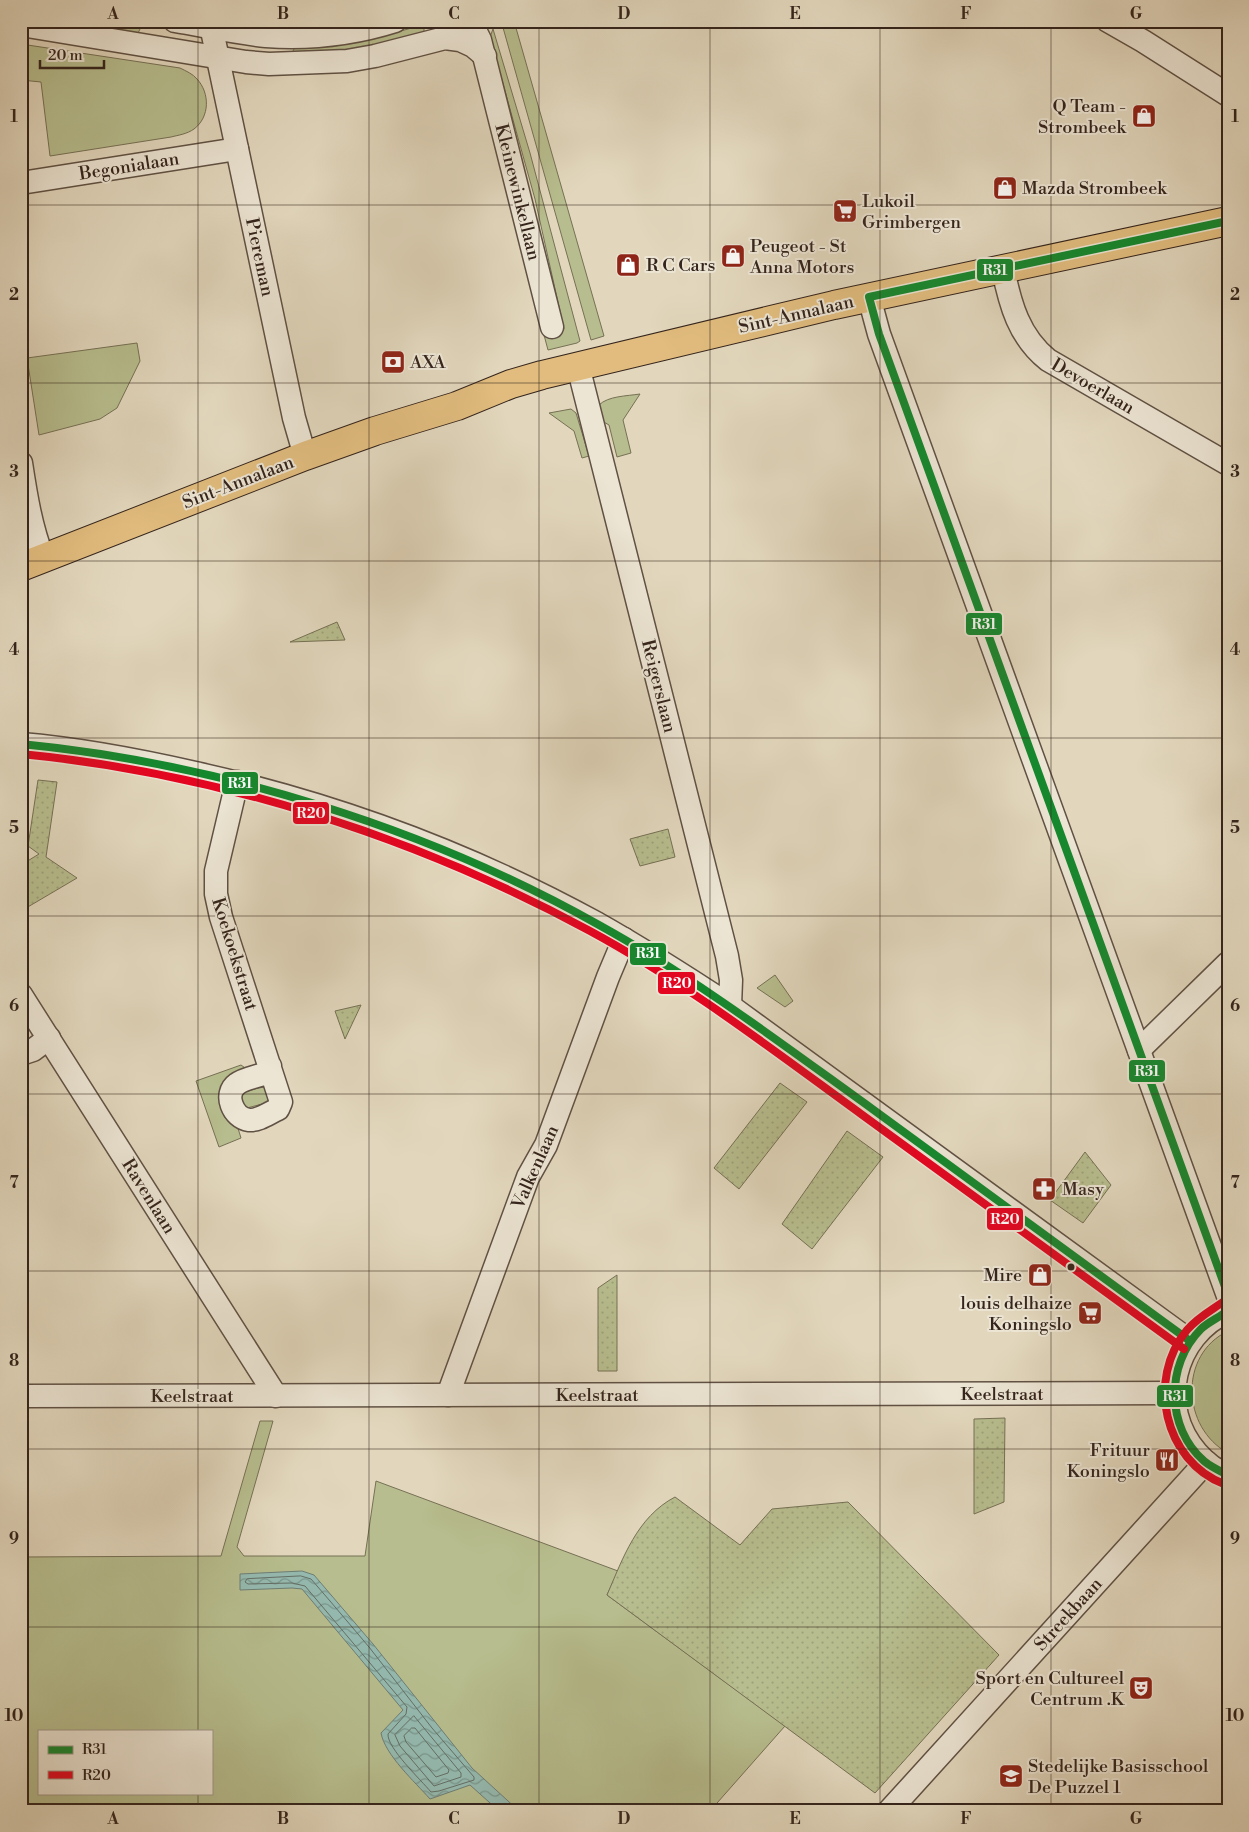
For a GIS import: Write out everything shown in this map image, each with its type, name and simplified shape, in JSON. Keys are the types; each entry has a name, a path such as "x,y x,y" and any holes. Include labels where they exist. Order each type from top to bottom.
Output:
{"main road":[{"name":"Sint-Annalaan","path":"1005,278 1228,221"},
{"name":"Sint-Annalaan","path":"32,563 305,456 375,431 457,406 525,397 580,375 871,306 1005,278 1228,239"}],"street":[{"path":"175,21 211,24 265,36 292,37 343,33 395,21"},
{"name":"Kleinewinkellaan","path":"467,21 473,26 480,40 552,327"},
{"path":"1108,21 1228,95"},
{"name":"Piereman","path":"211,24 296,426 305,456"},
{"path":"21,25 246,62 269,64 347,61 375,56 445,38 460,40 473,46 484,56"},
{"name":"Begonialaan","path":"21,183 237,149"},
{"name":"Devoerlaan","path":"1005,278 1012,307 1028,339 1037,351 1048,360 1228,464"},
{"path":"871,306 879,334 1228,1296"},
{"name":"Reigerslaan","path":"580,375 727,956 731,980 730,1006"},
{"path":"21,463 35,539 32,563"},
{"path":"21,744 100,754 237,782 346,814 442,850 514,881 624,939 730,1006 1190,1341"},
{"name":"Koekoekstraat","path":"237,782 216,871 216,894 221,916 270,1066"},
{"name":"Valkenlaan","path":"448,1395 528,1177 546,1145 608,976 624,939"},
{"path":"1139,1050 1228,963"},
{"name":"Ravenlaan","path":"21,995 276,1396"},
{"path":"21,1054 33,1050 49,1038"},
{"path":"1228,1312 1207,1323 1190,1341 1178,1364 1174,1379 1175,1412 1181,1429 1191,1446 1206,1462 1228,1475"},
{"name":"Keelstraat","path":"21,1396 1174,1393"},
{"name":"Streekbaan","path":"889,1811 935,1763 1192,1475 1206,1462"}],"green space":[{"path":"54,21 120,21 138,25 140,29 135,34"},
{"path":"514,21 604,336 591,340 502,24"},
{"path":"418,26 424,29 424,33 368,48 295,54 293,51 295,47 384,36"},
{"path":"493,29 530,153 580,341 548,350 544,335 564,329 535,199 490,37"},
{"path":"21,44 180,68 195,77 204,91 206,105 203,118 194,129 180,135 50,156 41,82 21,80"},
{"path":"137,343 140,361 117,408 100,419 39,435 27,358"},
{"path":"640,394 623,420 631,453 617,457 609,425 602,421 599,405 612,398"},
{"path":"571,409 576,413 589,456 582,458 574,431 549,413"},
{"path":"337,622 345,640 290,642"},
{"path":"38,780 57,782 46,857 77,878 21,911 21,865 39,854 28,846"},
{"path":"668,829 675,857 640,866 630,839"},
{"path":"775,975 793,1001 785,1007 757,988"},
{"path":"361,1005 345,1039 335,1011"},
{"path":"241,1065 248,1070 220,1094 221,1108 225,1118 237,1125 241,1138 219,1147 196,1081"},
{"path":"780,1083 807,1102 739,1189 714,1168"},
{"path":"261,1087 267,1088 271,1097 266,1103 247,1108 238,1098 242,1093"},
{"path":"847,1131 883,1157 812,1249 782,1224"},
{"path":"1085,1152 1111,1185 1083,1223 1050,1200"},
{"path":"617,1275 617,1371 598,1371 598,1288"},
{"path":"1228,1331 1228,1453 1213,1442 1202,1427 1195,1410 1192,1392 1194,1374 1200,1357 1212,1342"},
{"path":"1005,1418 1004,1502 974,1514 974,1419"},
{"path":"260,1421 273,1421 237,1547 244,1556 365,1556 376,1481 618,1571 607,1595 785,1726 710,1811 21,1811 21,1557 221,1556"},
{"path":"675,1497 740,1545 772,1509 848,1502 999,1655 875,1793 607,1595 626,1553 641,1527 662,1505"}],"water":[{"path":"302,1571 314,1575 373,1644 472,1768 519,1811 499,1811 470,1785 430,1799 394,1759 381,1733 403,1710 302,1589 240,1590 240,1574"}],"transit line":[{"name":"R31","path":"1228,221 869,297 879,334 1228,1295"},
{"name":"R31","path":"21,744 95,753 170,767 245,784 319,805 392,830 464,858 533,890 635,945 738,1012 1190,1341"},
{"name":"R20","path":"21,754 95,763 169,776 314,814 456,866 524,897 626,951 695,995 1184,1349"},
{"name":"R20","path":"1223,1302 1191,1326 1174,1350 1167,1372 1165,1394 1168,1417 1175,1438 1187,1457 1204,1473 1224,1484"},
{"name":"R31","path":"1223,1314 1203,1327 1189,1344 1181,1360 1176,1378 1175,1396 1182,1432 1191,1447 1204,1461 1228,1475"}],"place":[{"name":"Q Team - Strombeek","path":"1144,116"},
{"name":"Mazda Strombeek","path":"1005,188"},
{"name":"Lukoil Grimbergen","path":"845,211"},
{"name":"Peugeot - St Anna Motors","path":"733,256"},
{"name":"R C Cars","path":"628,265"},
{"name":"AXA","path":"393,362"},
{"name":"Masy","path":"1044,1189"},
{"name":"Mire","path":"1040,1275"},
{"name":"louis delhaize Koningslo","path":"1090,1313"},
{"name":"Frituur Koningslo","path":"1167,1460"},
{"name":"Sport en Cultureel Centrum .K","path":"1141,1688"},
{"name":"Stedelijke Basisschool De Puzzel 1","path":"1011,1776"}]}
